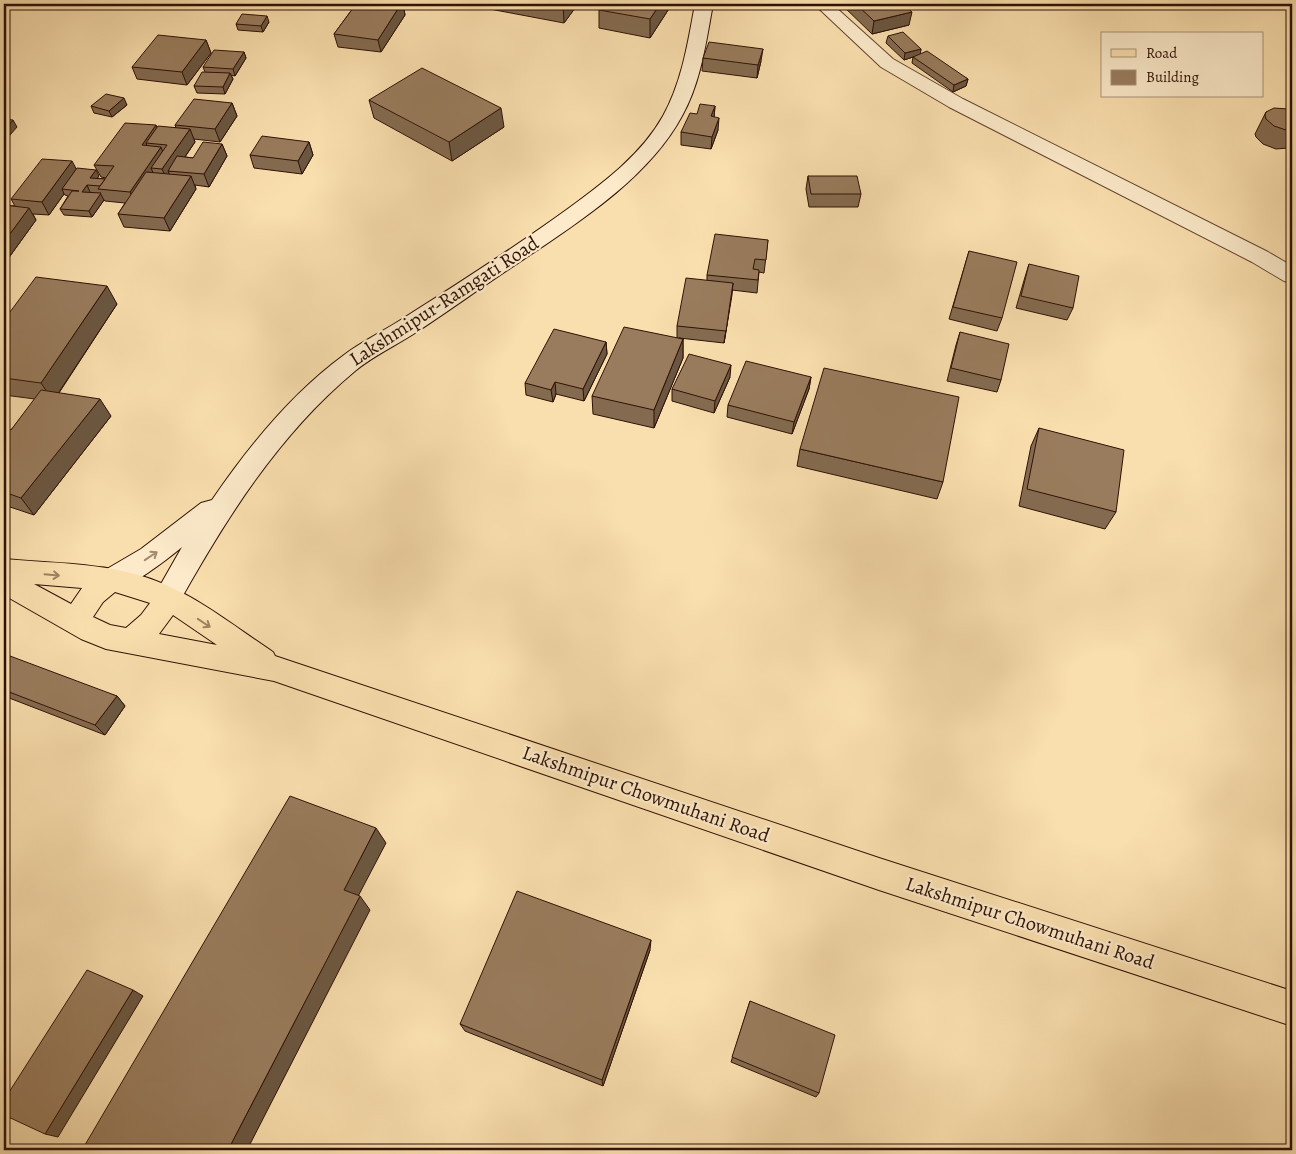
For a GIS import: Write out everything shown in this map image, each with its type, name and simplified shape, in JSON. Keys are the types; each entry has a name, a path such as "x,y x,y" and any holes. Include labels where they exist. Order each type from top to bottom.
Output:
{"main road":[{"name":"Lakshmipur-Ramgati Road","path":"167,598 200,539 230,493 277,433 322,386 348,364 448,300 560,224 627,173 651,146 683,94 700,32 704,4"},
{"path":"822,4 886,63 956,103 1242,248 1292,276"},
{"path":"77,622 89,597 110,581 175,539 230,493"},
{"path":"4,570 110,581 142,588 167,598 274,668"},
{"name":"Lakshmipur Chowmuhani Road","path":"4,581 106,637 274,668 879,874 1292,1009"},
{"path":"128,642 142,634 152,624 167,598"}],"building":[{"path":"356,4 401,4 378,40 334,34"},
{"path":"603,4 660,4 650,19 599,10"},
{"path":"856,4 903,4 912,12 874,21"},
{"path":"242,14 267,16 261,26 236,24"},
{"path":"903,32 921,49 905,53 888,36"},
{"path":"158,35 206,40 182,72 132,67"},
{"path":"709,42 763,49 758,65 703,58"},
{"path":"214,50 244,52 233,69 203,67"},
{"path":"927,51 968,79 954,85 913,57"},
{"path":"422,68 501,108 449,142 369,100"},
{"path":"202,72 230,73 223,87 194,86"},
{"path":"106,94 124,98 109,111 91,106"},
{"path":"194,99 232,103 215,129 175,125"},
{"path":"700,104 715,106 711,116 719,118 712,137 681,132 690,113 697,114"},
{"path":"1274,108 1292,111 1292,130 1274,126 1266,119 1266,112"},
{"path":"4,119 13,120 4,131"},
{"path":"125,123 156,125 142,145 161,147 130,192 98,189 114,166 94,165"},
{"path":"158,126 190,129 162,169 151,168 167,145 146,143"},
{"path":"262,136 309,142 298,161 250,155"},
{"path":"203,142 222,144 204,174 168,171 177,156 193,158"},
{"path":"42,159 72,161 42,202 11,199"},
{"path":"77,168 96,170 90,178 105,179 100,186 87,185 82,192 101,193 89,211 60,209 72,191 79,191 62,189"},
{"path":"146,172 191,176 164,218 118,214"},
{"path":"808,176 857,176 861,194 811,194"},
{"path":"4,205 29,208 4,242"},
{"path":"715,234 768,240 766,260 755,259 753,269 759,270 758,280 707,275"},
{"path":"969,251 1017,262 1002,318 953,307"},
{"path":"1029,264 1079,276 1073,308 1021,296"},
{"path":"36,277 107,286 41,383 4,378 4,320"},
{"path":"686,278 733,283 726,331 677,326"},
{"path":"624,327 683,339 654,410 592,396"},
{"path":"554,329 606,342 583,389 555,382 551,390 525,383"},
{"path":"960,332 1009,344 1001,380 951,368"},
{"path":"689,354 731,365 715,401 672,389"},
{"path":"746,361 811,377 794,422 728,405"},
{"path":"824,368 959,397 943,482 800,449"},
{"path":"41,390 100,399 21,498 4,492 4,428 11,430"},
{"path":"1039,428 1124,450 1116,512 1027,489"},
{"path":"10,656 117,696 95,725 4,690 4,664"},
{"path":"290,796 376,828 344,890 360,896 228,1150 82,1150"},
{"path":"517,891 651,940 602,1080 460,1024"},
{"path":"87,970 133,990 45,1134 4,1115 4,1100"},
{"path":"750,1001 835,1035 819,1093 732,1057"}]}
